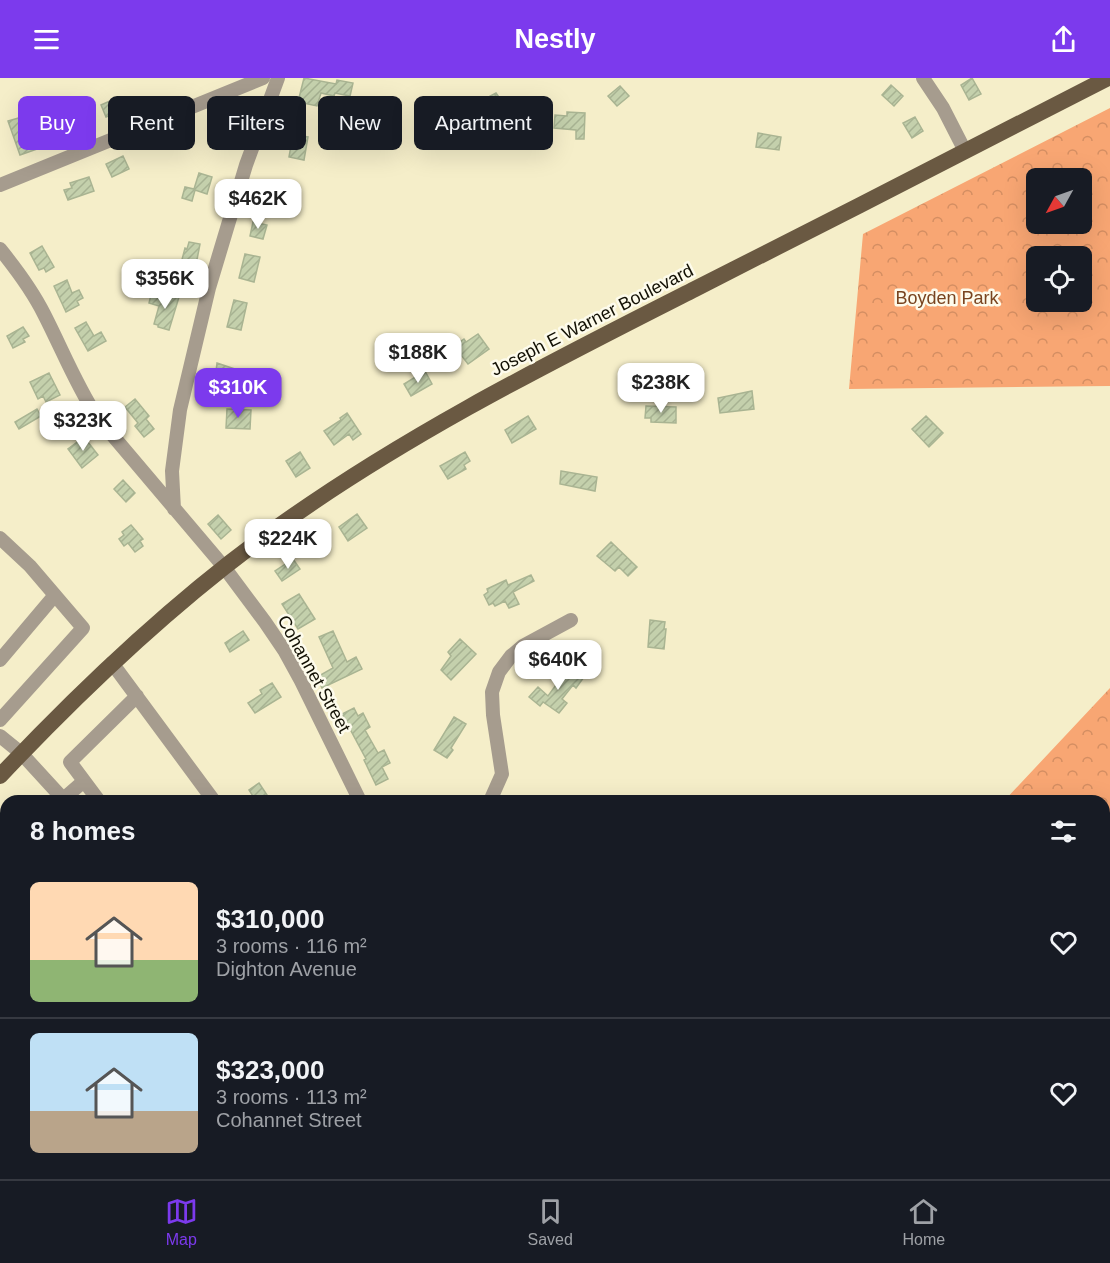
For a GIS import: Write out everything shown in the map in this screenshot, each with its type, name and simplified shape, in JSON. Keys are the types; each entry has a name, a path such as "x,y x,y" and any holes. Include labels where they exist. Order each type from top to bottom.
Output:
{"main road":[{"name":"Joseph E Warner Boulevard","path":"0,776 112,663 224,567 332,490 475,403 1108,78"}],"street":[{"path":"0,185 263,78"},
{"path":"923,78 943,108 965,151"},
{"path":"174,509 172,471 180,410 209,288 275,79"},
{"name":"Cohannet Street","path":"0,249 30,288 83,395 97,417 224,567 284,650 357,795"},
{"path":"0,538 30,566 83,628 0,720"},
{"path":"0,660 55,595"},
{"path":"493,795 502,774 492,692 499,672 511,656 523,646 571,620"},
{"path":"112,663 204,795"},
{"path":"94,795 70,762 137,696"},
{"path":"0,736 21,753 59,795"},
{"path":"69,795 84,781"}],"green space":[{"name":"Boyden Park","path":"1110,108 1110,386 849,389 863,234"},
{"path":"1110,688 1110,795 1010,795"}],"building":[{"path":"304,78 336,84 337,80 353,83 350,96 321,93 318,96 317,106 306,104 306,96 300,96"},
{"path":"972,78 981,94 969,100 961,85"},
{"path":"891,85 903,96 894,106 882,95"},
{"path":"620,86 629,96 617,106 608,96"},
{"path":"108,102 108,116 106,117 101,105"},
{"path":"567,112 585,113 584,139 576,139 576,130 554,128 555,115 567,116"},
{"path":"915,117 923,131 912,138 903,123"},
{"path":"18,118 18,149 8,121"},
{"path":"758,133 781,137 779,150 756,147"},
{"path":"18,150 34,150 20,155"},
{"path":"290,150 306,150 304,160 289,157"},
{"path":"123,156 129,169 112,177 106,164"},
{"path":"199,173 212,177 207,194 195,190 192,201 182,198 185,187 194,189"},
{"path":"89,177 94,191 68,200 64,190 72,188 70,183"},
{"path":"253,222 267,225 263,239 250,236"},
{"path":"189,242 200,244 194,275 179,271 185,248 187,249"},
{"path":"42,246 54,267 46,272 44,268 39,270 30,253"},
{"path":"245,254 260,257 254,282 239,278"},
{"path":"67,280 72,293 79,290 83,298 77,301 79,305 66,312 54,286"},
{"path":"164,294 179,297 169,330 154,324 159,306 149,303 151,295 163,298"},
{"path":"234,300 247,303 241,330 227,327"},
{"path":"86,322 94,336 101,332 106,341 88,351 75,328"},
{"path":"23,327 29,336 23,339 25,342 13,348 7,336"},
{"path":"478,334 489,349 468,364 454,346"},
{"path":"217,363 238,370 235,385 215,380"},
{"path":"425,371 432,384 411,396 404,384"},
{"path":"49,373 60,395 46,402 43,396 38,399 30,382"},
{"path":"752,391 754,409 720,413 718,398"},
{"path":"135,399 149,416 146,419 154,429 144,437 135,426 138,423 125,407"},
{"path":"646,406 676,407 676,423 651,422 651,418 645,418"},
{"path":"37,409 41,416 19,429 15,422"},
{"path":"227,409 251,410 250,429 226,428"},
{"path":"347,413 361,434 353,440 349,434 334,445 324,431 341,420 340,418"},
{"path":"528,416 536,429 512,443 505,430"},
{"path":"926,416 943,433 929,447 912,429"},
{"path":"84,437 98,455 82,468 68,449"},
{"path":"300,452 310,468 296,477 286,461"},
{"path":"465,452 470,461 464,465 466,469 448,479 440,466"},
{"path":"561,471 597,477 595,491 560,484"},
{"path":"123,480 135,493 126,502 114,489"},
{"path":"357,514 367,528 348,541 339,527"},
{"path":"218,515 231,530 221,539 208,524"},
{"path":"131,525 143,539 140,541 143,546 135,552 128,543 124,546 119,539 124,535 122,532"},
{"path":"611,542 637,567 628,576 619,567 615,571 597,556"},
{"path":"293,559 300,569 282,581 275,571"},
{"path":"531,575 534,581 513,592 519,604 509,608 505,601 495,606 493,603 489,605 484,595 488,592 487,589 506,580 508,585"},
{"path":"299,594 315,619 298,629 282,604"},
{"path":"650,620 665,622 664,649 648,647"},
{"path":"243,631 249,640 230,652 225,643"},
{"path":"333,631 347,662 356,657 362,669 322,688 317,677 333,668 319,637"},
{"path":"460,639 476,654 451,680 441,670 451,656 448,652"},
{"path":"569,667 584,677 576,688 573,685 562,699 567,703 559,713 543,702 540,706 529,697 538,687 548,696"},
{"path":"272,683 281,697 255,713 248,703 262,694 260,690"},
{"path":"354,708 358,716 363,713 370,727 365,730 378,753 384,750 390,763 382,767 388,779 376,785 364,760 366,759 342,714"},
{"path":"454,717 466,724 447,758 434,750"},
{"path":"259,783 267,795 252,795 249,790"}]}
